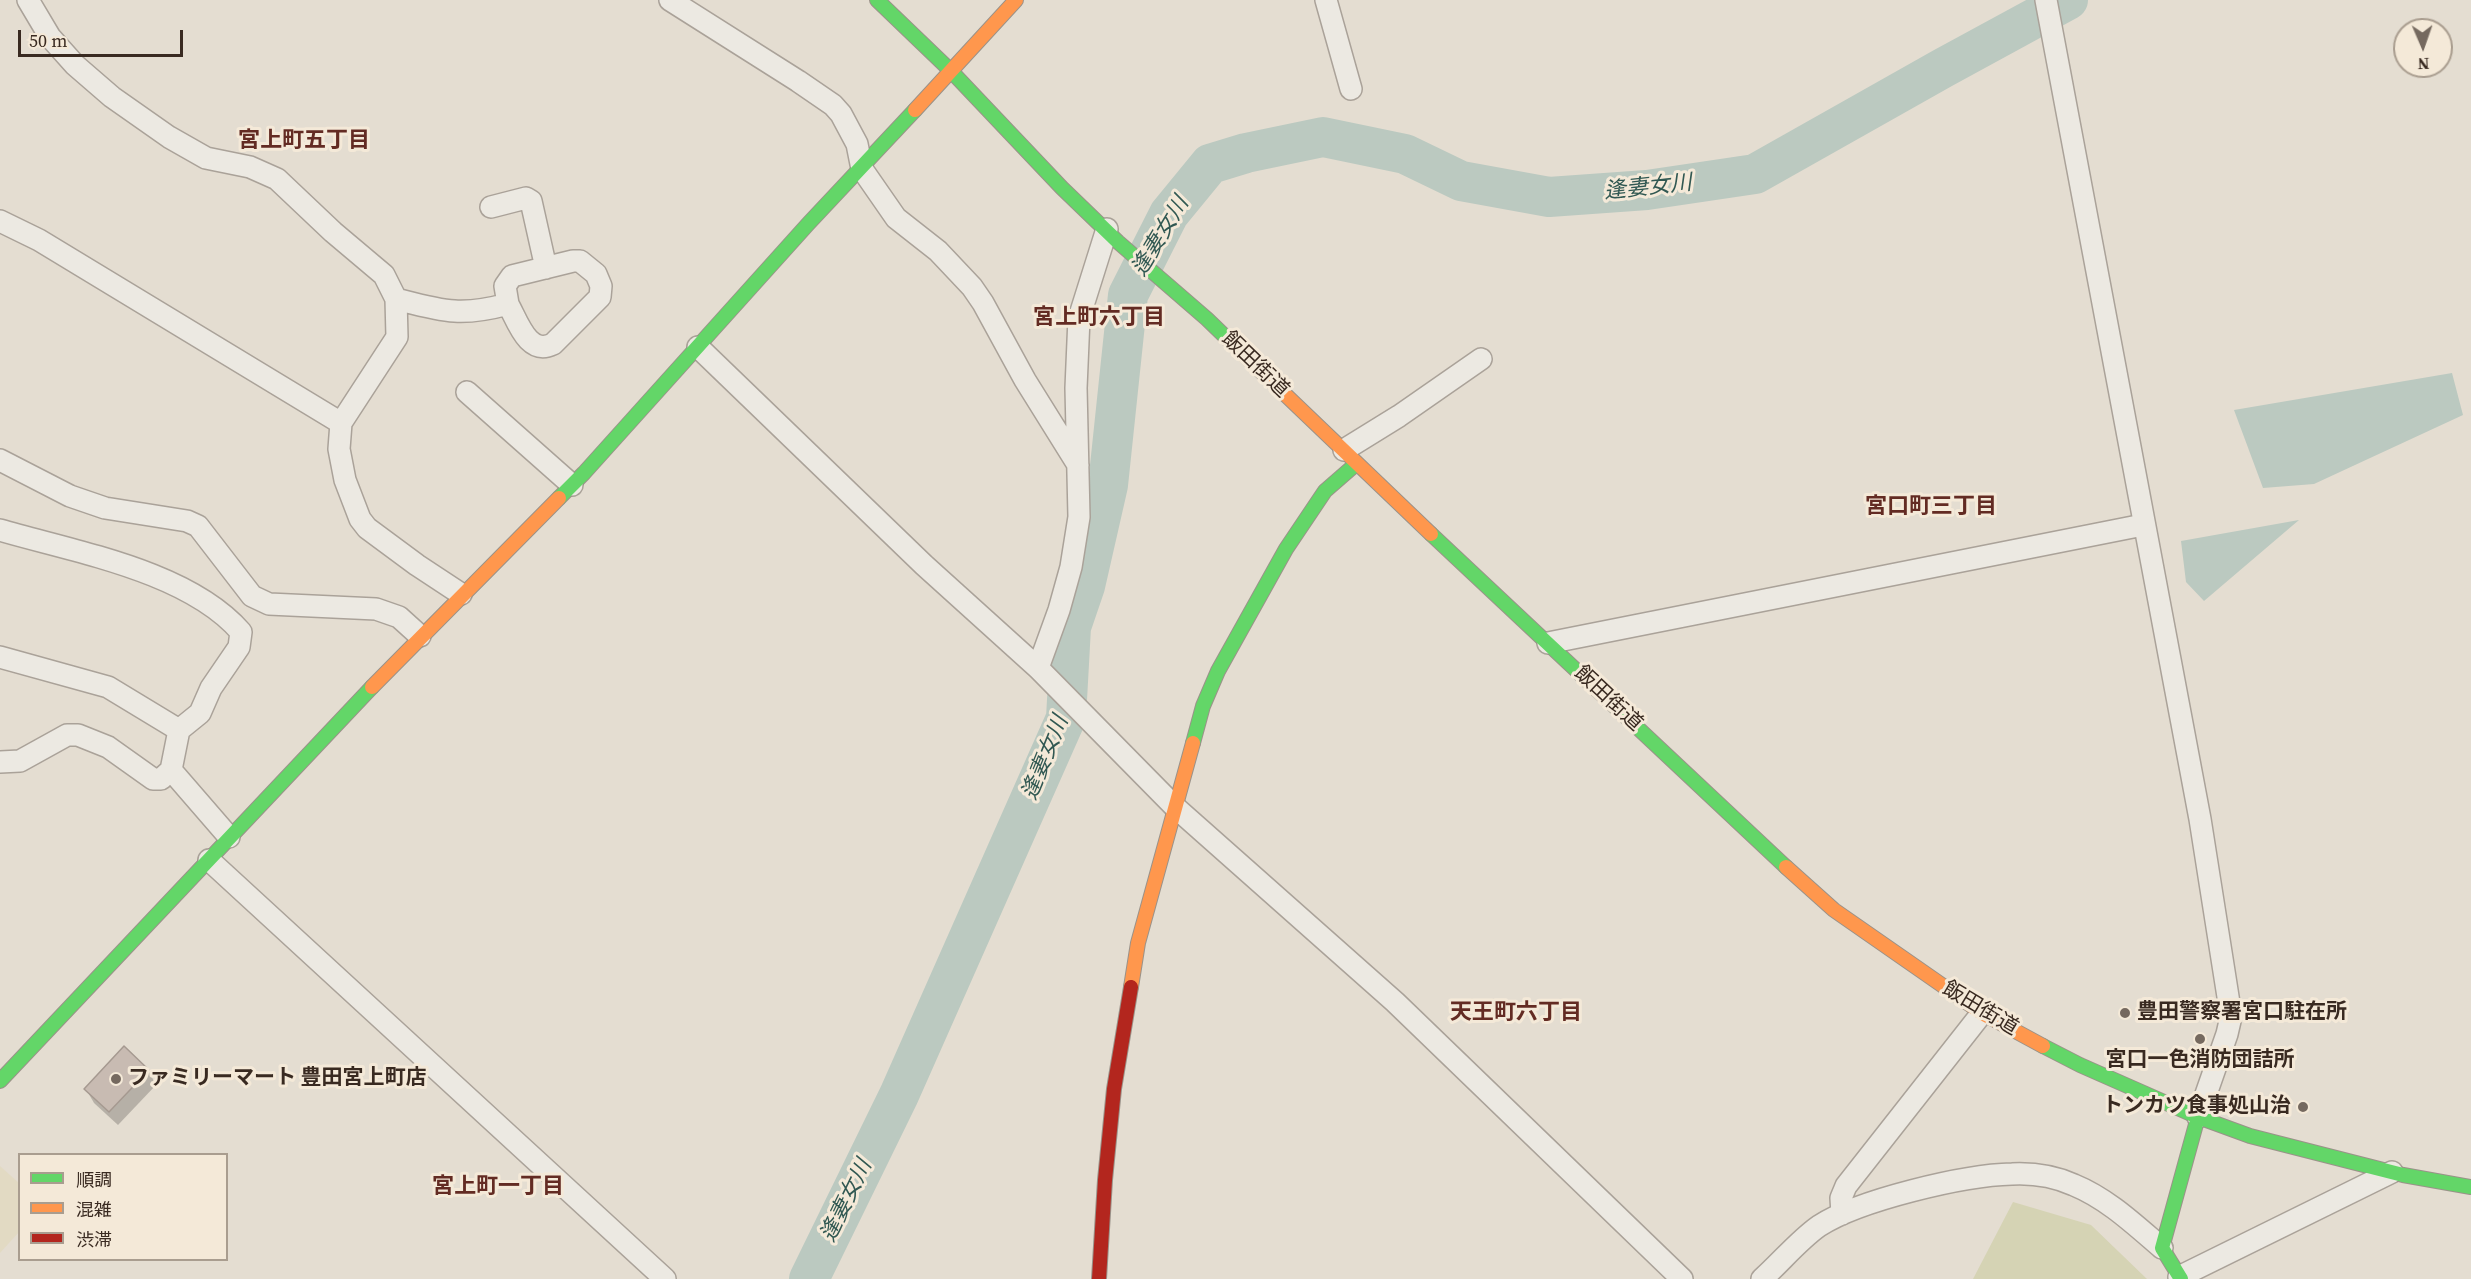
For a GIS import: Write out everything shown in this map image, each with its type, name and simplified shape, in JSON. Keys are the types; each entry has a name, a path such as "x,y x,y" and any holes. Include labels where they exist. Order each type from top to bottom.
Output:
{"street":[{"path":"28,0 50,37 69,58 112,97 169,137 206,158 250,167 277,179 333,232 384,275 396,299 398,337 341,423 341,463 351,499 367,528 460,594"},
{"path":"670,0 833,105 841,114 858,144 862,169 896,218 938,251 972,287 1025,380 1078,465"},
{"name":"飯田街道","path":"877,0 952,72 1062,188 1112,236 1207,319 1350,457 1834,910 1982,1012 2080,1065 2198,1117 2250,1136 2392,1172 2471,1187"},
{"path":"0,1081 460,594 572,485 808,224 862,169 1016,0"},
{"path":"1326,0 1351,88"},
{"path":"2046,0 2200,819 2229,1003 2230,1021 2227,1035 2198,1117 2162,1248"},
{"path":"490,207 526,198 531,201 546,268"},
{"path":"0,221 39,240 341,423"},
{"path":"1041,672 1071,567 1079,517 1076,388 1079,318 1112,236"},
{"path":"573,261 580,261 596,274 601,286 600,297 553,344 547,347 536,347 530,343 508,304 505,286 512,276 573,261"},
{"path":"396,299 449,312 475,312 508,304"},
{"path":"698,348 924,565 1041,672 1175,807 1395,1002 1682,1279"},
{"path":"1099,1279 1105,1180 1118,1066 1138,943 1203,706 1218,671 1286,549 1350,457 1399,416 1481,359"},
{"path":"467,392 572,485"},
{"path":"0,460 70,496 105,508 187,521 198,526 252,596 269,604 376,609 399,617 420,636"},
{"path":"1548,643 2144,525"},
{"path":"0,530 156,575 203,601 242,632 239,647 211,688 201,713 179,730 171,770 161,778 153,779 108,747 78,735 67,735 21,761 0,762"},
{"path":"0,657 108,687 179,730"},
{"path":"171,770 229,837"},
{"path":"209,860 665,1279"},
{"path":"1842,1214 1841,1198 1846,1186 1982,1012"},
{"path":"1762,1279 1819,1227 1842,1214 1905,1192 1964,1180 2010,1174 2037,1175 2072,1184 2093,1193 2162,1248 2180,1278 2392,1172"}],"shaded area":[{"path":"2452,373 2463,415 2314,484 2263,488 2234,410"},
{"path":"2299,520 2204,601 2186,582 2181,541"},
{"path":"0,1166 18,1182 18,1233 0,1253"},
{"path":"2013,1202 2091,1225 2147,1279 1973,1279"}],"building":[{"name":"ファミリーマート 豊田宮上町店","path":"124,1046 149,1070 109,1112 84,1089"}],"waterway":[{"name":"逢妻女川","path":"809,1279 899,1095 1066,718 1071,627 1085,586 1108,485 1128,295 1169,214 1210,164 1246,153 1323,137 1405,154 1461,181 1549,197 1647,190 1755,174 2068,0"}],"traffic: fast":[{"path":"877,0 952,72 1062,188 1118,242 1207,319 1269,379"},
{"path":"559,498 915,110"},
{"path":"1193,743 1203,706 1218,671 1286,549 1325,491 1356,464"},
{"path":"1431,534 1786,867"},
{"path":"0,1081 372,687"},
{"path":"2043,1046 2080,1065 2198,1117 2250,1136 2403,1175 2471,1187"},
{"path":"2181,1279 2162,1248 2198,1117"}],"traffic: slow":[{"path":"915,110 1016,0"},
{"path":"1269,379 1431,534"},
{"path":"372,687 559,498"},
{"path":"1131,987 1138,943 1193,743"},
{"path":"1786,867 1834,910 1982,1013 2043,1046"}],"traffic: jam":[{"path":"1099,1279 1105,1180 1114,1089 1131,987"}],"place":[{"name":"豊田警察署宮口駐在所","path":"2125,1013"},
{"name":"宮口一色消防団詰所","path":"2200,1039"},
{"name":"ファミリーマート 豊田宮上町店","path":"116,1079"},
{"name":"トンカツ食事処山治","path":"2303,1107"}],"district":[{"name":"宮上町五丁目","path":"304,141"},
{"name":"宮上町六丁目","path":"1099,318"},
{"name":"宮口町三丁目","path":"1931,507"},
{"name":"天王町六丁目","path":"1516,1013"},
{"name":"宮上町一丁目","path":"498,1187"}]}
